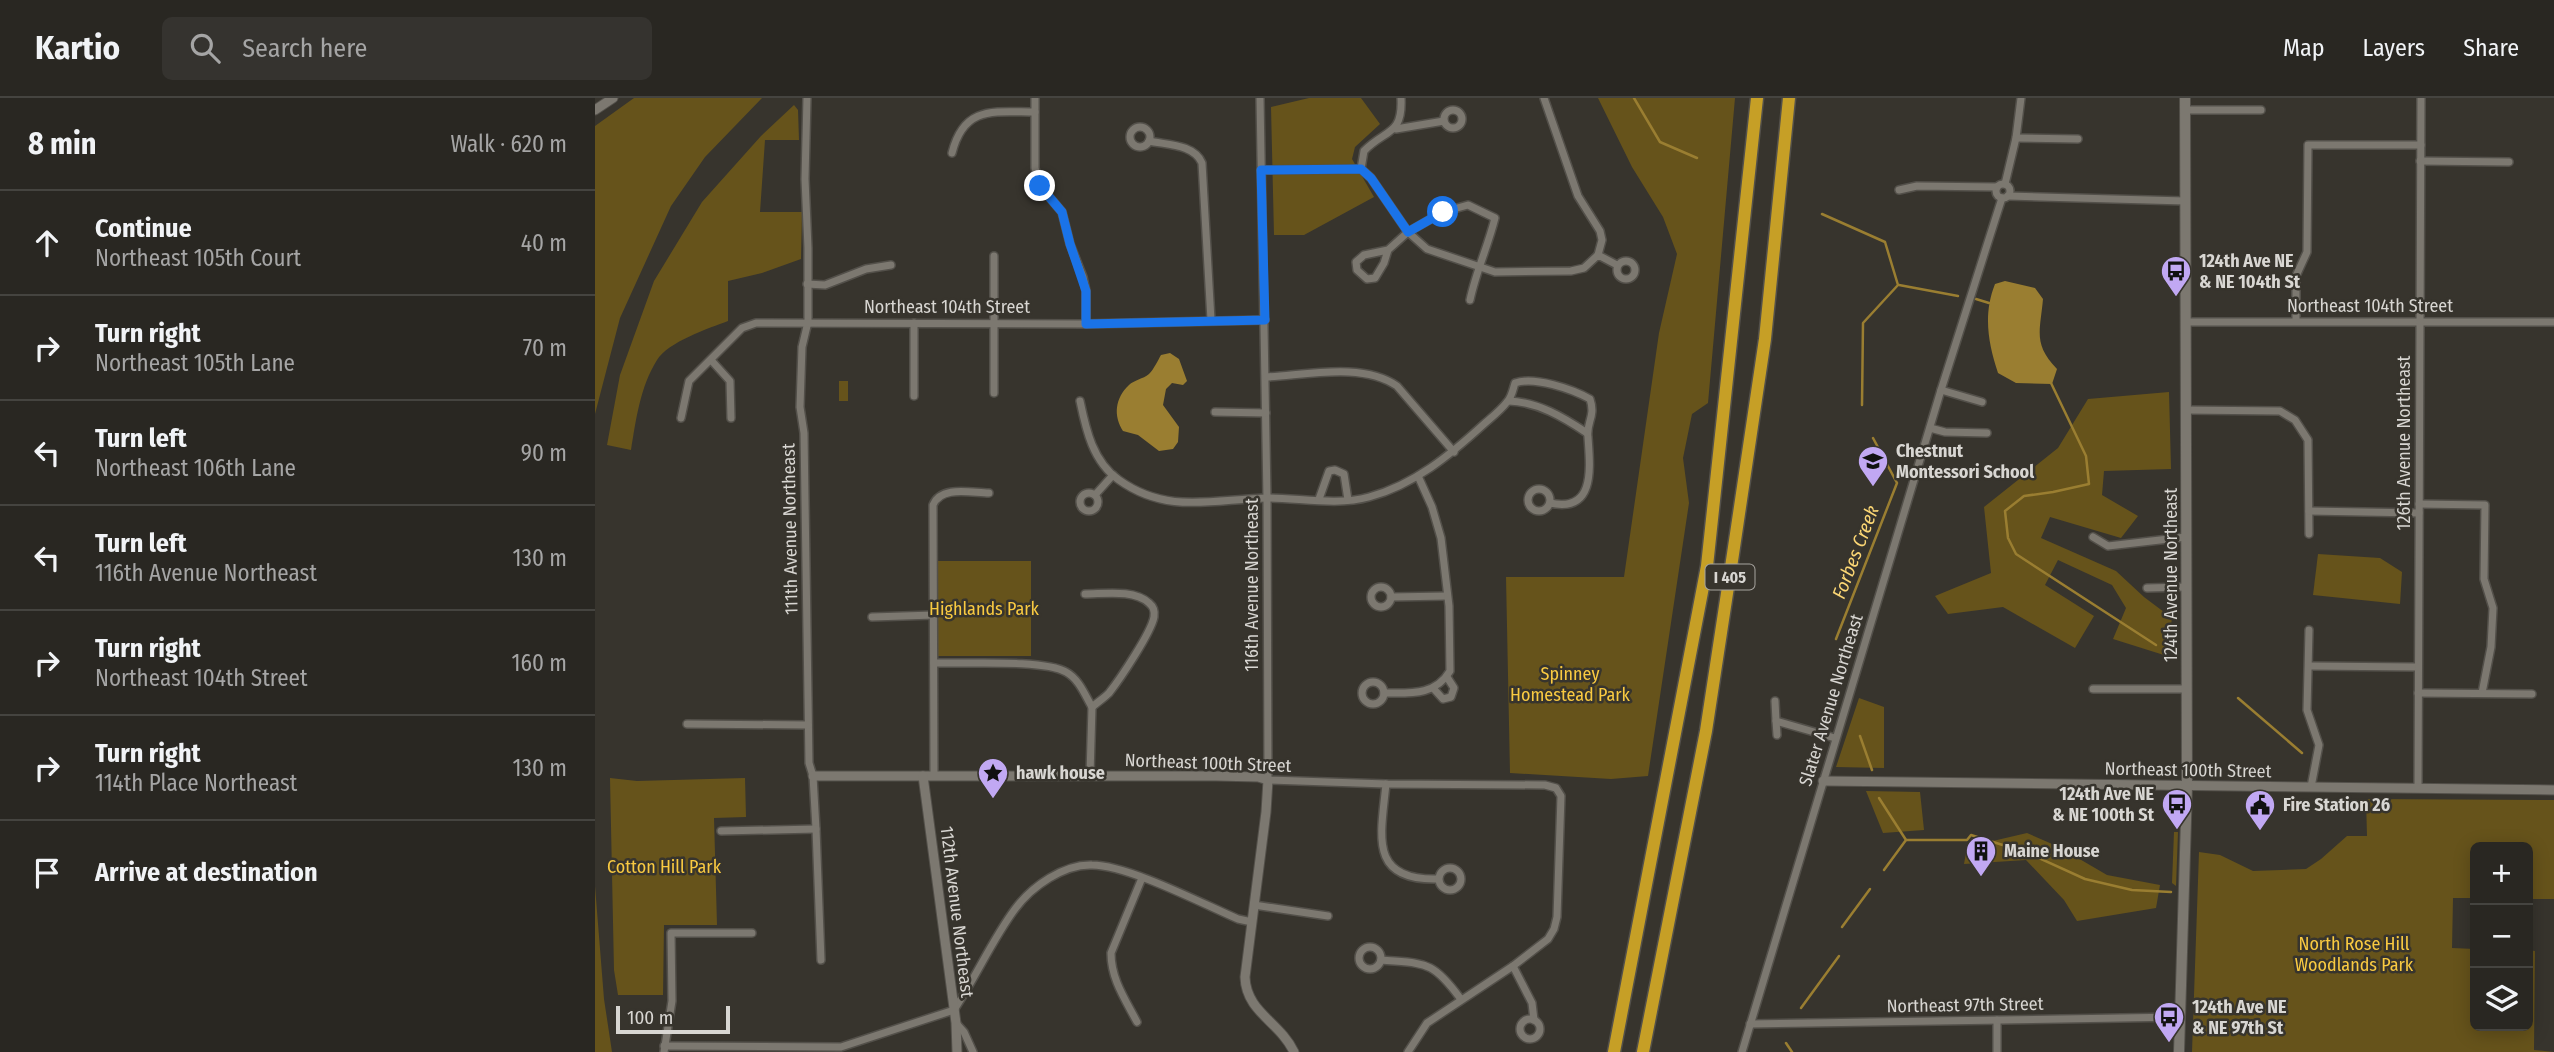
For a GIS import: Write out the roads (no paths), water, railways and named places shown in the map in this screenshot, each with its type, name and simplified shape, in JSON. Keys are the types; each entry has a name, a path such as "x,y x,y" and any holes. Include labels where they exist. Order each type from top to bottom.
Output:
{"highway":[{"name":"I 405","path":"1614,1052 1707,566 1757,98"},
{"name":"I 405","path":"1643,1052 1706,731 1731,568 1765,339 1789,98"}],"main road":[{"name":"124th Avenue Northeast","path":"2179,1052 2187,786 2185,98"}],"street":[{"path":"595,110 613,98"},
{"name":"111th Avenue Northeast","path":"807,98 805,179 808,322 801,360 800,407 804,433 809,762 813,776 821,960"},
{"path":"1035,98 1035,168 1040,186 1062,212 1070,244 1083,277 1086,291 1086,324"},
{"name":"116th Avenue Northeast","path":"1260,98 1266,377 1268,780 1245,988 1249,999 1279,1029 1294,1052"},
{"path":"1396,129 1401,118 1401,98"},
{"path":"1261,170 1361,169 1371,178 1408,232 1427,248 1478,266 1506,272 1571,271 1584,268 1598,255 1602,240 1600,231 1578,195 1544,98"},
{"path":"2005,197 2021,98"},
{"name":"126th Avenue Northeast","path":"2418,788 2421,98"},
{"path":"2185,110 2262,110"},
{"path":"952,153 957,135 966,123 979,116 1035,112"},
{"path":"1361,169 1364,151 1396,129 1444,121"},
{"path":"2016,138 2078,139"},
{"path":"1149,141 1192,150 1202,163 1211,320"},
{"path":"2296,321 2296,276 2307,252 2308,145 2421,145"},
{"path":"2420,161 2509,162"},
{"path":"1899,190 1917,186 1997,187 2001,183 2005,184"},
{"path":"1997,187 1998,195 2005,197 2185,201"},
{"name":"Slater Avenue Northeast","path":"1742,1052 1941,390 2005,197"},
{"path":"1388,250 1375,278 1367,279 1357,270 1356,262 1360,257 1388,250 1408,232 1443,212 1468,205 1495,218 1485,258 1478,266 1470,300"},
{"path":"1598,255 1618,265"},
{"path":"993,256 994,393"},
{"path":"807,284 825,285 866,269 891,265"},
{"name":"Northeast 104th Street","path":"681,418 689,382 748,325 808,322 1086,324 1265,320"},
{"name":"Northeast 104th Street","path":"2186,322 2554,322"},
{"path":"914,323 914,396"},
{"path":"711,360 730,381 731,418"},
{"path":"1266,377 1354,372 1376,375 1397,386 1454,452"},
{"path":"1080,401 1088,437 1104,466 1113,475 1145,494 1192,505 1267,498 1347,500 1369,497 1418,476 1454,452 1509,401 1515,383 1523,381 1574,390 1590,399 1593,418 1587,433 1590,460 1586,491 1571,503 1550,503"},
{"path":"1941,390 1982,402"},
{"path":"1509,401 1528,402 1587,433"},
{"path":"2186,410 2280,411 2295,419 2308,440 2309,534"},
{"path":"1215,412 1266,413"},
{"path":"1930,428 1945,432 1987,433"},
{"path":"1319,499 1326,475 1335,470 1344,474 1347,500"},
{"path":"1095,495 1113,475"},
{"path":"1384,693 1419,693 1436,686 1450,671 1447,596 1437,520 1418,476"},
{"name":"112th Avenue Northeast","path":"957,1052 929,776 934,663 933,505 936,497 948,493 989,494"},
{"path":"2309,511 2484,505 2484,579 2493,608 2491,647 2482,693"},
{"path":"2093,537 2108,546 2186,537"},
{"path":"2147,588 2187,587"},
{"path":"1085,594 1134,596 1152,605 1155,611 1154,620 1145,638 1108,694 1092,707"},
{"path":"1391,597 1447,596"},
{"path":"872,617 934,615"},
{"path":"2309,631 2307,710 2319,745 2311,787"},
{"path":"934,663 1050,665 1069,673 1092,707 1090,775"},
{"path":"2309,666 2417,667"},
{"path":"1436,686 1441,697 1451,697 1454,688 1447,677"},
{"path":"2092,689 2187,688"},
{"path":"2418,693 2532,694"},
{"path":"1775,701 1777,734"},
{"path":"1776,721 1835,738"},
{"path":"687,724 808,725"},
{"name":"Northeast 100th Street","path":"813,776 1258,776 1268,780 1552,786 1559,792 1562,802 1554,929 1548,939 1513,966"},
{"name":"Northeast 100th Street","path":"1823,781 2554,790"},
{"path":"1386,784 1381,841 1385,860 1402,875 1438,879"},
{"path":"721,831 816,829"},
{"path":"752,933 671,933 671,1001 664,1049 826,1050 851,1045 954,1010 1025,897 1061,872 1079,865 1105,866 1142,878 1238,919 1252,922"},
{"path":"1137,1021 1116,984 1111,953 1142,878"},
{"path":"1254,905 1328,916"},
{"path":"1381,960 1428,966 1438,971 1460,998"},
{"path":"1408,1052 1427,1023 1460,998 1513,966 1532,1003 1534,1020"},
{"name":"Northeast 97th Street","path":"1750,1024 2180,1017"},
{"path":"1997,1020 1997,1052"},
{"path":"956,1023 964,1032 973,1052"}],"waterway":[{"name":"Forbes Creek","path":"1634,98 1660,142 1697,158"},
{"name":"Forbes Creek","path":"1822,214 1885,242 1898,285 1863,323 1862,405"},
{"path":"1899,285 1958,296"},
{"path":"1976,299 1989,303"},
{"path":"2051,383 2086,456 2089,484 2024,496 2005,511 2008,538 2016,554 2156,645"},
{"name":"Forbes Creek","path":"1836,639 1897,483 1873,438"},
{"path":"2238,698 2302,753"},
{"name":"Forbes Creek","path":"1860,736 1872,770"},
{"name":"Forbes Creek","path":"1879,798 1906,840 1884,870"},
{"path":"1906,840 1967,840 1971,835 2009,847"},
{"path":"2019,849 2085,879 2132,890 2171,892"},
{"name":"Forbes Creek","path":"1842,927 1870,889"},
{"name":"Forbes Creek","path":"1801,1008 1839,956"},
{"name":"Forbes Creek","path":"1786,1043 1792,1052"}],"place":[{"name":"124th Ave NE & NE 104th St","path":"2176,298"},
{"name":"Chestnut Montessori School","path":"1873,488"},
{"name":"hawk house","path":"993,800"},
{"name":"124th Ave NE & NE 100th St","path":"2177,831"},
{"name":"Fire Station 26","path":"2260,832"},
{"name":"Maine House","path":"1981,878"},
{"name":"124th Ave NE & NE 97th St","path":"2169,1044"}],"park label":[{"name":"Highlands Park","path":"984,609"},
{"name":"Spinney Homestead Park","path":"1570,684"},
{"name":"Cotton Hill Park","path":"664,867"},
{"name":"North Rose Hill Woodlands Park","path":"2354,954"}]}
